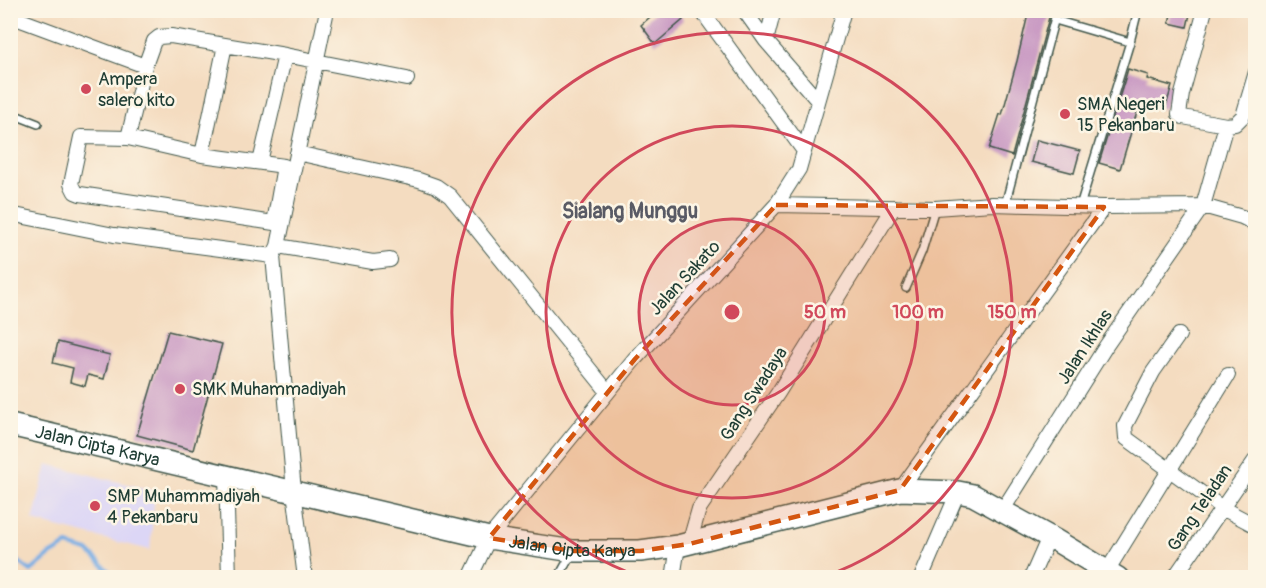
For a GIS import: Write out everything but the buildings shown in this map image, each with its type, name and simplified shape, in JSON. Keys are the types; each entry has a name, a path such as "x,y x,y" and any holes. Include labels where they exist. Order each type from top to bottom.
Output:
{"main road":[{"name":"Jalan Cipta Karya","path":"10,425 489,538 573,550 640,551 684,545 900,490 958,492 973,495 1105,571"}],"street":[{"path":"305,578 294,491 275,251 327,10"},
{"path":"701,10 804,151"},
{"path":"744,10 766,41 818,101"},
{"path":"766,41 774,10"},
{"name":"Jalan Sakato","path":"470,578 489,538 635,359 776,206 799,168 844,10"},
{"path":"1205,10 1182,94 1179,114 1183,117 1226,125 1235,124 1243,116 1256,72"},
{"path":"10,16 145,66"},
{"path":"128,138 145,66 154,41 159,37 171,36 285,55 407,79"},
{"path":"202,155 225,45"},
{"path":"260,162 285,55"},
{"name":"Jalan Ikhlas","path":"1002,511 1106,346 1203,206 1226,125"},
{"path":"81,137 128,138 202,155 284,166 274,223 80,194 75,192 71,184 81,137"},
{"path":"297,153 419,180 436,186 450,196 608,392"},
{"path":"776,206 935,208 992,204 1080,207 1203,206 1242,217 1256,224"},
{"name":"Gang Swadaya","path":"673,578 699,509 778,393 894,207"},
{"path":"900,490 1104,207"},
{"path":"10,214 114,235 373,262 390,260"},
{"path":"1179,335 1153,372 1125,426 1126,438 1222,508 1256,526"},
{"path":"1105,571 1228,375"},
{"name":"Gang Teladan","path":"1174,578 1256,459"},
{"path":"226,476 229,578"},
{"path":"921,578 958,492"},
{"path":"1031,578 1049,537"}],"lane":[{"path":"1005,205 1057,10"},
{"path":"1080,207 1138,10"},
{"path":"1055,20 1130,42"},
{"path":"10,113 38,124"},
{"path":"906,288 922,251 935,208"},
{"path":"558,578 573,550"}],"highlighted area":[{"path":"776,205 1104,207 900,490 689,544 640,551 573,551 489,538 635,359"}],"shaded area":[{"name":"SMP Muhammadiyah 4 Pekanbaru","path":"47,464 155,491 150,550 33,521"}],"waterway":[{"path":"10,555 31,571 50,555 67,545 88,551 116,578"}],"place":[{"name":"Ampera salero kito","path":"86,89"},
{"name":"SMA Negeri 15 Pekanbaru","path":"1065,114"},
{"name":"SMK Muhammadiyah","path":"180,389"},
{"name":"SMP Muhammadiyah 4 Pekanbaru","path":"95,506"}],"district":[{"name":"Sialang Munggu","path":"630,211"}]}
